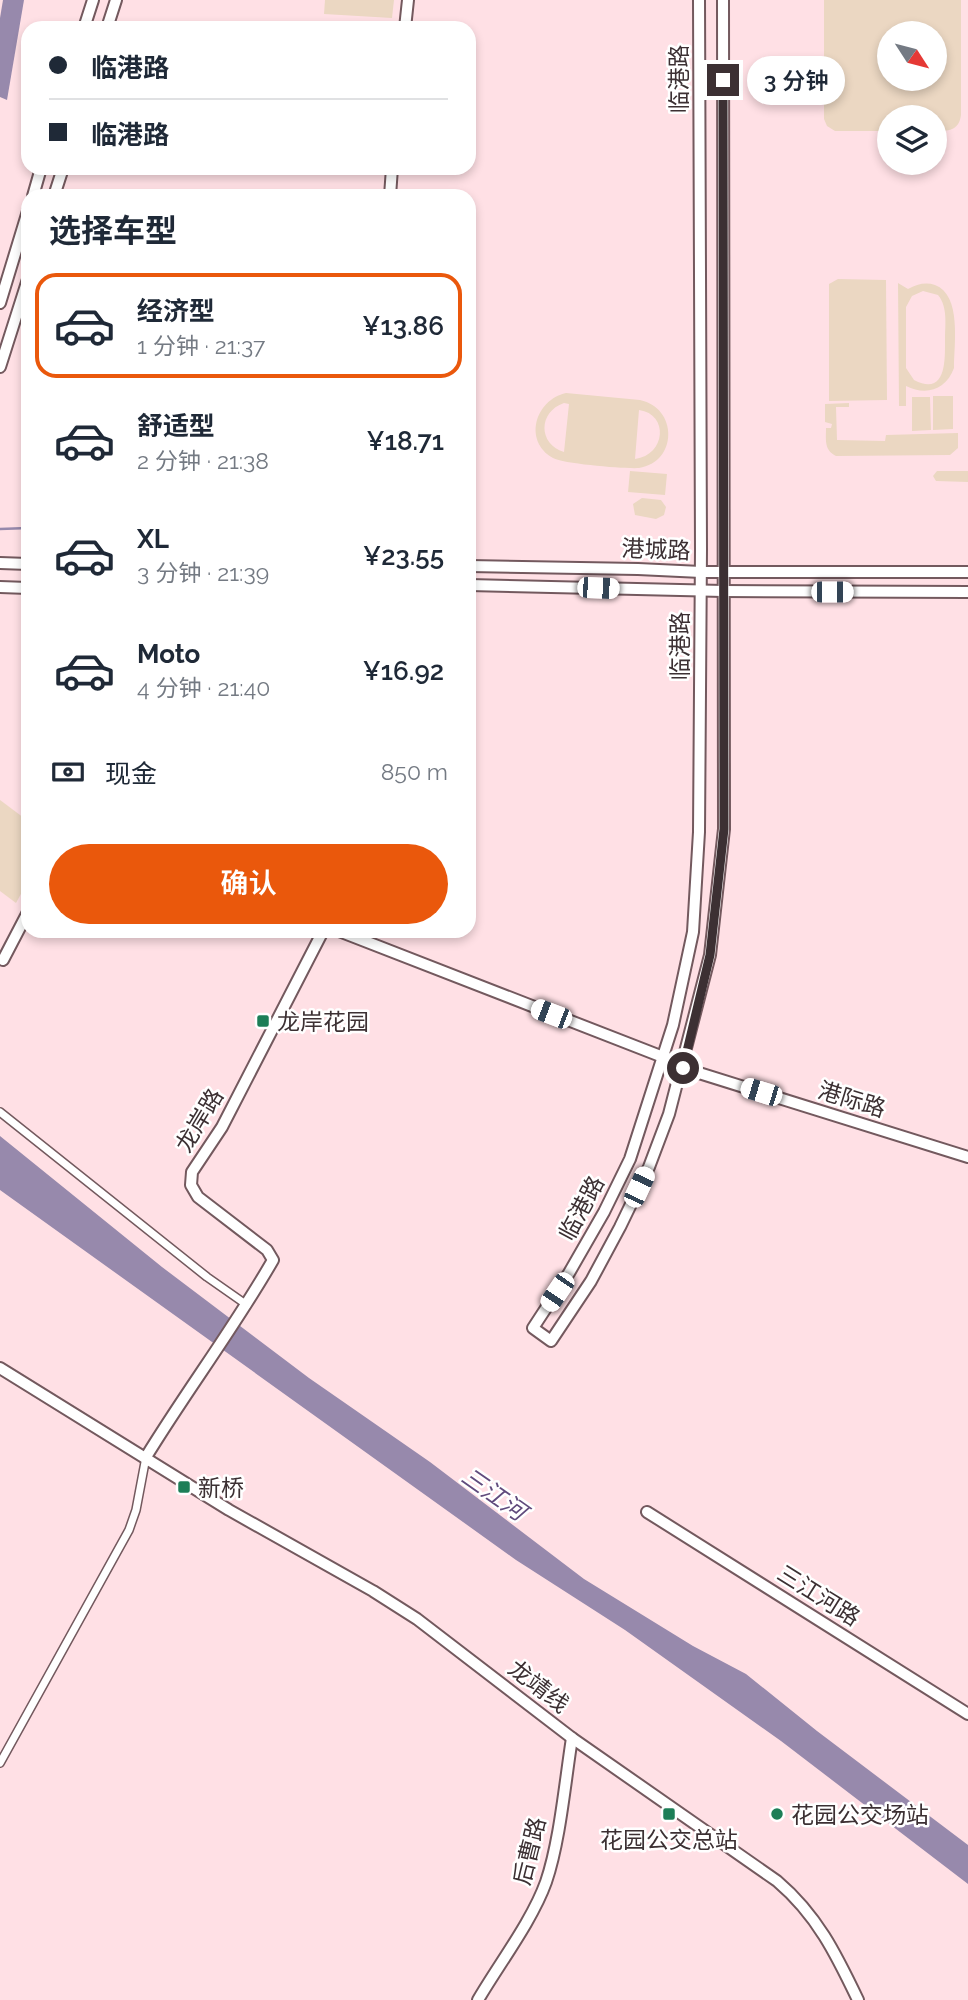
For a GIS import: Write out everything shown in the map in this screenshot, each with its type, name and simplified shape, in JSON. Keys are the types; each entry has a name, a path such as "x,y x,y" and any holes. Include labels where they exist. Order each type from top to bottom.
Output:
{"main road":[{"path":"86,21 93,0"},
{"path":"109,21 116,0"},
{"path":"406,21 408,0"},
{"name":"临港路","path":"699,0 701,590 699,832 693,932 673,1025 630,1160 569,1273 533,1328 551,1341 591,1281 643,1179 669,1114 683,1068 710,955 724,829 723,0"},
{"path":"0,303 21,234"},
{"path":"0,368 21,301"},
{"path":"0,563 21,564"},
{"name":"港城路","path":"476,566 701,572 968,572"},
{"name":"港城路","path":"476,584 723,592 968,592"},
{"path":"0,587 21,588"},
{"path":"3,960 21,925"},
{"name":"龙岸路","path":"247,1305 272,1260 267,1250 198,1197 191,1185 192,1172 222,1127 319,938"},
{"name":"港际路","path":"357,938 663,1057 683,1068 968,1157"},
{"path":"146,1457 176,1407 247,1305"},
{"name":"龙靖线","path":"0,1368 229,1510 417,1619 572,1738 746,1858 799,1899 834,1950 858,2000"},
{"name":"三江河路","path":"648,1512 968,1714"},
{"name":"后曹路","path":"478,2000 539,1899 547,1880 572,1738"}],"street":[{"path":"0,1112 207,1277 247,1305"},
{"path":"0,1763 129,1530 136,1510 146,1457"}],"shaded area":[{"path":"3,0 24,0 7,100 0,97 0,18"},
{"path":"325,0 394,0 392,18 324,14"},
{"path":"824,0 961,0 961,115 955,127 947,130 947,105 877,105 877,131 835,131 827,126 824,119"},
{"path":"838,279 886,280 887,400 829,401 829,284"},
{"path":"898,283 908,289 922,284 935,285 944,290 953,310 954,368 946,381 934,389 921,391 906,386 906,406 899,406","holes":["923,291 938,295 945,316 944,365 938,380 933,384 925,384 914,380 906,368 906,307 912,296"]},
{"path":"566,393 640,400 652,405 667,423 666,446 661,456 652,464 639,468 582,464 553,458 538,442 536,432 540,412 555,397","holes":["564,403 569,404 564,452 549,442 544,428 549,413","639,410 649,413 655,419 660,434 653,450 635,459"]},
{"path":"933,396 953,396 953,429 933,430"},
{"path":"912,397 930,397 931,430 912,431"},
{"path":"849,403 849,407 836,407 837,440 885,441 886,435 958,433 958,448 950,455 836,456 829,451 826,444 826,428 831,428 832,424 825,422 825,404"},
{"path":"630,471 667,474 665,495 628,492"},
{"path":"937,471 968,471 968,482 936,481 933,476"},
{"path":"642,498 661,500 666,507 664,515 656,519 635,515 633,504"},
{"path":"0,800 21,816 21,894 16,903 0,891"},
{"path":"0,1136 162,1267 309,1378 430,1462 584,1579 693,1646 746,1674 968,1845 968,1884 781,1741 625,1630 516,1560 0,1190"}],"waterway":[{"path":"0,529 21,528"}],"place":[{"name":"龙岸花园","path":"263,1021"},
{"name":"新桥","path":"184,1487"},
{"name":"花园公交总站","path":"669,1814"},
{"name":"花园公交场站","path":"777,1814"}],"route":[{"path":"683,1068 710,955 724,829 723,80"}],"water label":[{"name":"三江河","path":"494,1494"}]}
